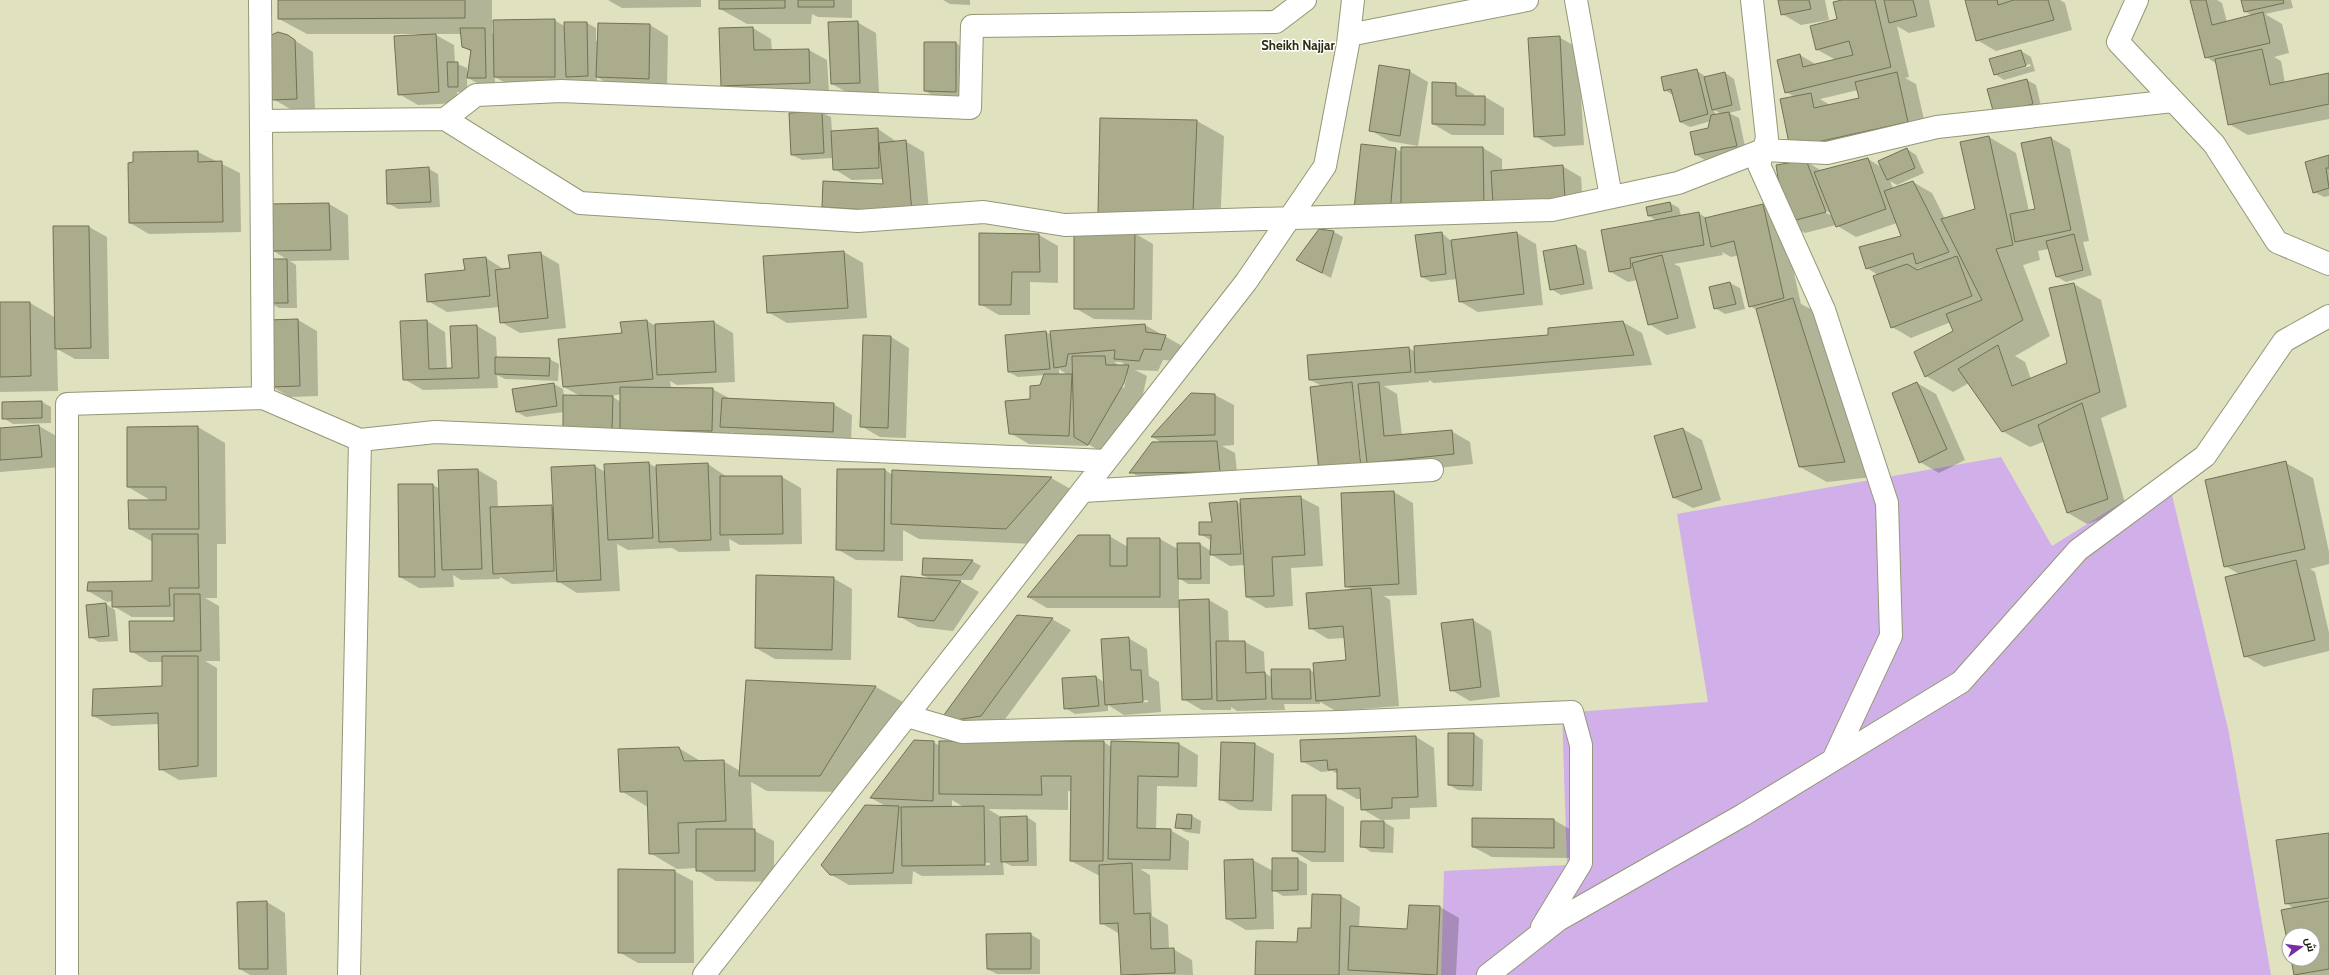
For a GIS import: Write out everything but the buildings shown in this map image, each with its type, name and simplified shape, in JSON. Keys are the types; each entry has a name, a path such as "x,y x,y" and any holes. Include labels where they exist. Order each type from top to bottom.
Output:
{"street":[{"path":"260,0 263,398"},
{"path":"445,119 476,95 561,90 970,108 972,26 1276,22 1305,0"},
{"path":"704,975 1246,282 1325,166 1349,35 1353,0"},
{"path":"1349,35 1527,0"},
{"path":"1576,0 1611,197"},
{"path":"1752,0 1767,138 1759,165 1824,310 1886,503 1891,636 1833,760"},
{"path":"2138,0 2118,42 2214,144 2277,242 2329,264"},
{"path":"261,121 445,119 580,203 858,221 984,212 1065,225 1552,210 1678,183 1763,150 1827,153 1937,127 2173,101"},
{"path":"1488,975 1558,920 1743,815 1961,682 2078,550 2206,456 2284,341 2329,316"},
{"path":"67,975 67,404 263,398 360,440 435,432 1106,461"},
{"path":"349,975 360,440"},
{"path":"1082,491 1432,470"},
{"path":"907,716 962,732 1340,722 1572,712 1581,745 1581,864 1536,937"}],"shaded area":[{"path":"2001,457 2052,546 2167,474 2229,733 2271,975 1441,975 1444,871 1567,865 1562,713 1708,702 1677,514"}],"district":[{"name":"Sheikh Najjar","path":"1298,45"}]}
